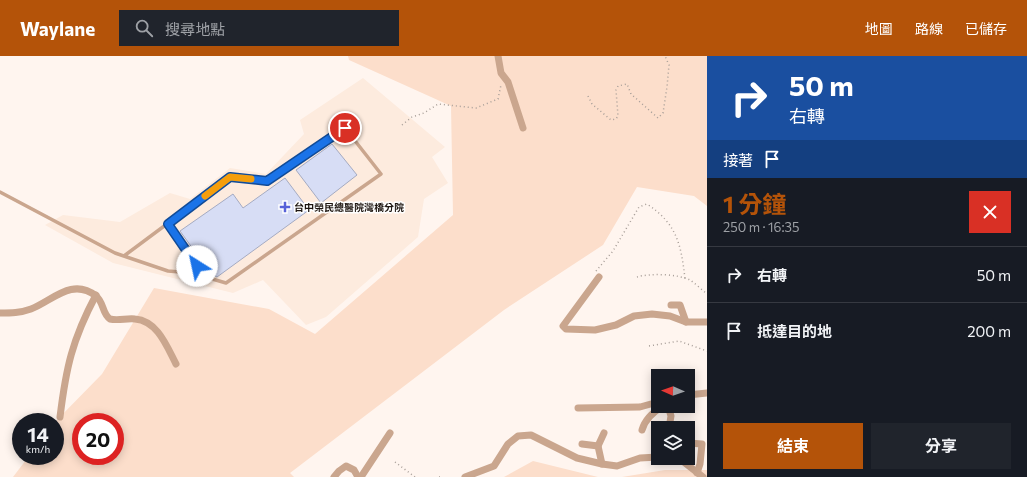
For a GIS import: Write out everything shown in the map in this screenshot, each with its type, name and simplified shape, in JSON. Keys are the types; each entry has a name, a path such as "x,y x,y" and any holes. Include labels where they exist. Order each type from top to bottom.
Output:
{"street":[{"path":"498,56 501,73 508,82 523,128"},
{"path":"599,277 567,317 563,326 566,329 595,330 616,325 634,316 652,314 670,316 686,322 707,322"},
{"path":"0,313 13,314 32,308 59,292 82,289 96,295 102,301 106,316 110,319 139,319 148,322 164,339 176,364"},
{"path":"61,413 70,354 81,323 96,295"},
{"path":"671,304 680,305 686,322"},
{"path":"695,394 707,393"},
{"path":"578,408 640,407 651,404"},
{"path":"642,430 644,424 652,413"},
{"path":"334,477 346,466 354,470 359,477 390,432"},
{"path":"602,464 598,446 604,433"},
{"path":"465,477 494,466 508,444 518,436 531,435 577,458 602,464 617,466 640,458 651,457"},
{"path":"582,444 598,446"},
{"path":"695,444 702,444 700,475"},
{"path":"688,465 700,475"}],"lane":[{"path":"0,192 124,256 168,271 192,273 226,283 381,174 345,128 267,181 230,177 124,256"},
{"path":"168,224 205,277"}],"path":[{"path":"588,96 592,104 611,120 616,119 618,116 616,90 618,86 627,84 631,94 658,118 663,113 667,87 669,65 665,56"},
{"path":"402,125 412,117 424,113 438,104 476,108 498,99 501,90 501,73"},
{"path":"599,277 596,270 613,250 639,207 647,204 658,212 674,229 682,256 685,279"},
{"path":"637,277 664,275 685,279 689,280 707,294"},
{"path":"649,346 679,341 707,350"},
{"path":"395,462 414,477"}],"shaded area":[{"path":"348,56 707,56 707,206 694,196 637,187 603,245 504,310 290,473 294,477 13,477 22,465 64,465 64,413 102,374 154,288 269,309 315,334 453,215 451,106 349,60"},
{"name":"台中榮民總醫院灣橋分院","path":"363,78 445,147 432,157 448,183 424,199 418,237 326,317 306,325 263,280 233,293 113,263 45,225 63,215 120,222 170,193 190,199 230,168 266,174 304,134 300,120"},
{"path":"533,461 598,477 504,477"},
{"path":"665,470 707,470 707,477 622,477"}],"building":[{"path":"332,144 357,175 321,203 296,170"},
{"path":"285,178 309,210 217,277 212,275 180,231 233,194 243,208"}],"slow traffic":[{"path":"205,196 230,177 251,179"}],"place":[{"name":"台中榮民總醫院灣橋分院","path":"285,207"}],"route":[{"path":"197,266 168,224 230,177 267,181 345,128"}]}
